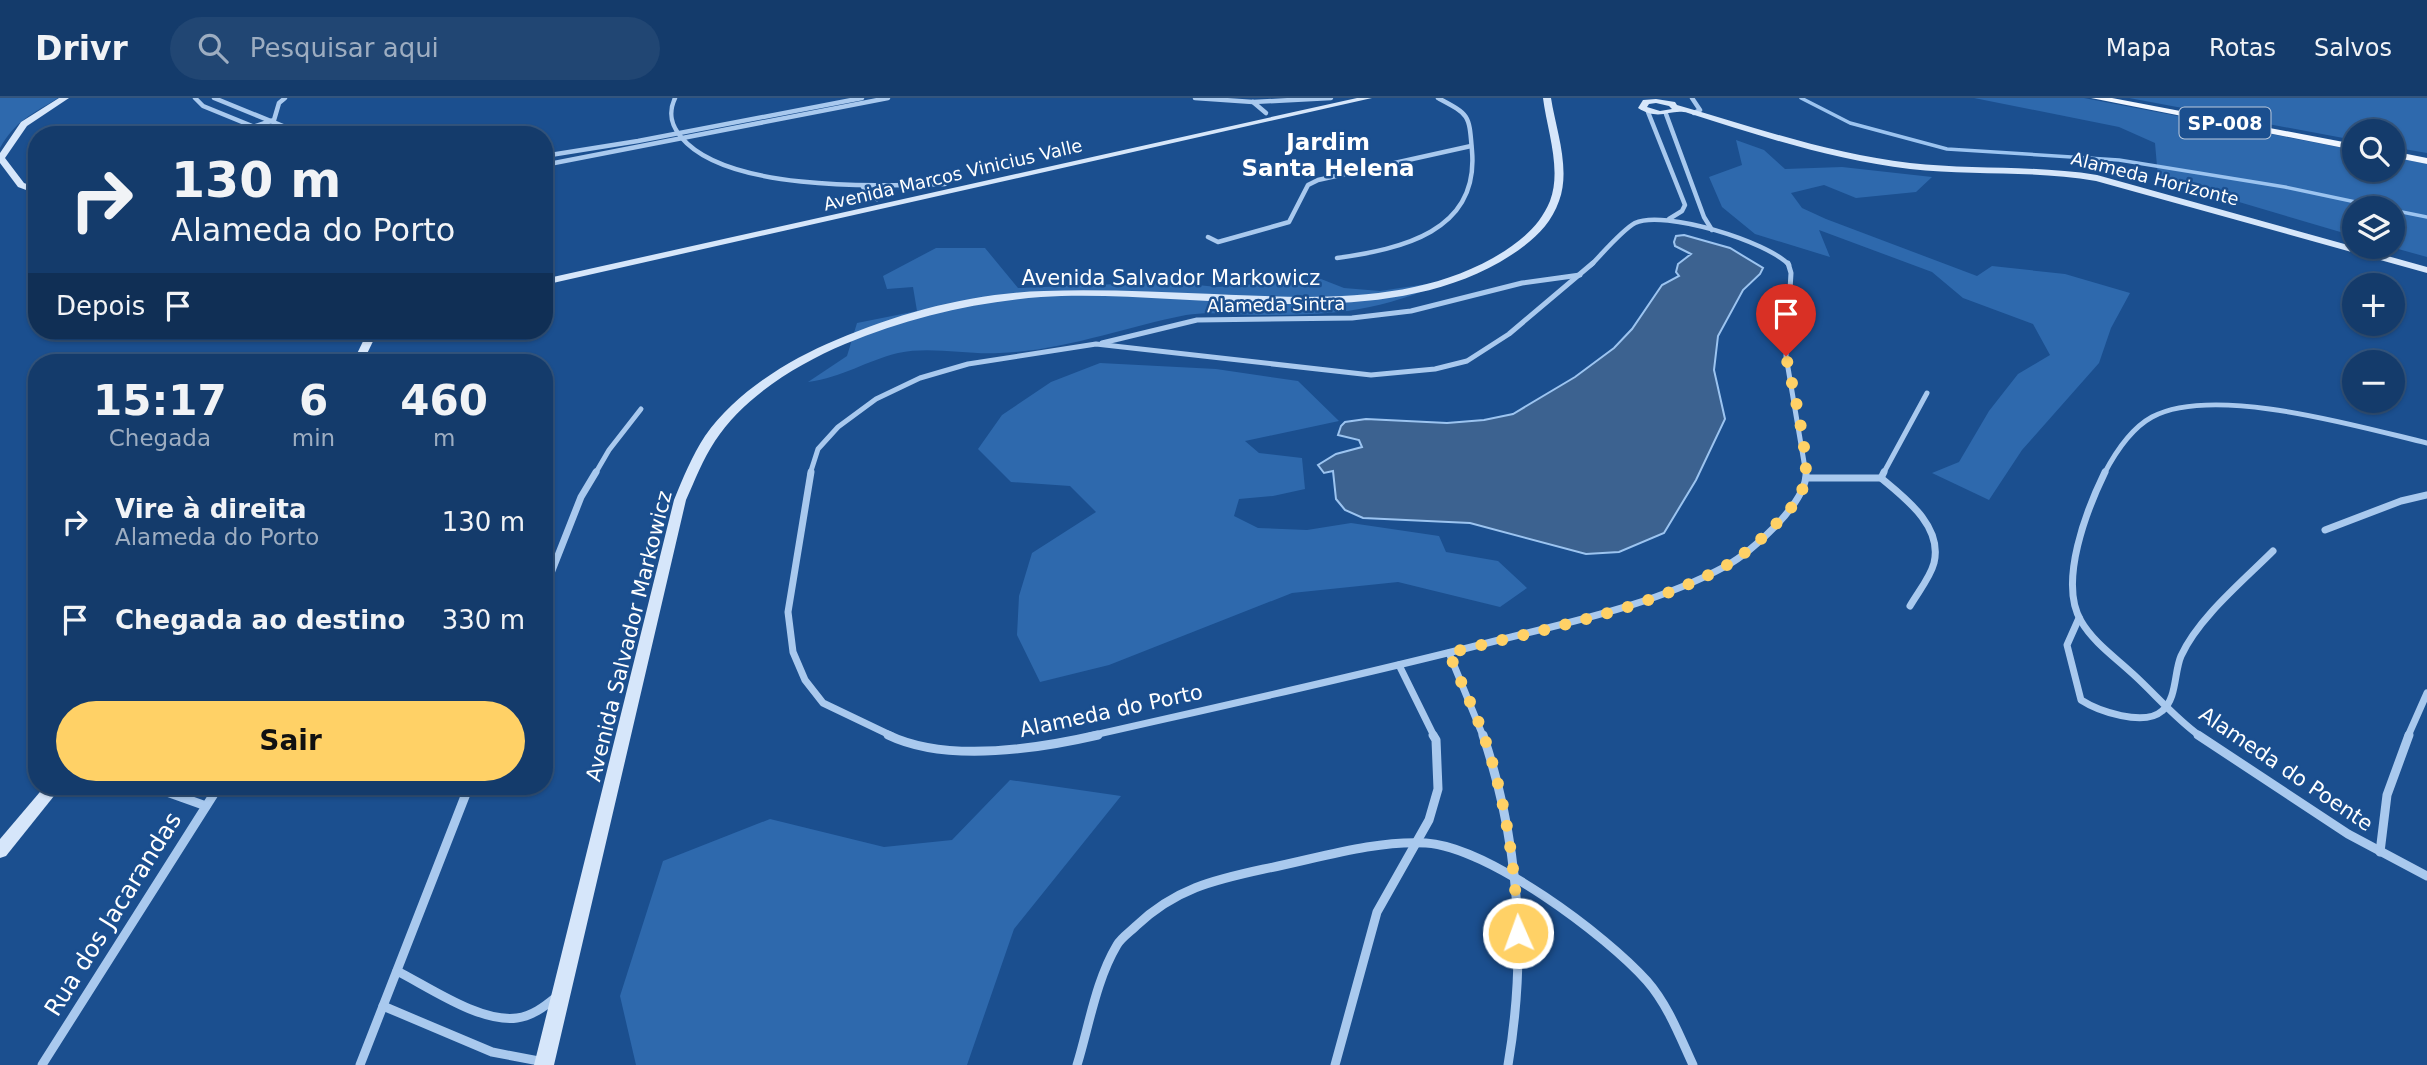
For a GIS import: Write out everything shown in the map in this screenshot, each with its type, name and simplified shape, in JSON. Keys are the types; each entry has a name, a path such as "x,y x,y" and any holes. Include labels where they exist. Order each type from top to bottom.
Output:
{"main road":[{"name":"SP-008","path":"2096,98 2342,143"},
{"name":"SP-008","path":"2116,98 2342,143"},
{"path":"2405,155 2427,159"}],"street":[{"path":"195,98 203,106 250,126"},
{"path":"214,98 283,126"},
{"path":"255,126 276,117 279,103 285,98"},
{"path":"675,98 670,117 678,136 686,146 721,164 761,175 863,186 945,184"},
{"path":"553,163 863,98"},
{"path":"553,155 678,136 888,98"},
{"path":"1195,98 1253,102 1331,98"},
{"name":"Avenida Marcos Vinicius Valle","path":"553,271 1331,98"},
{"name":"Avenida Marcos Vinicius Valle","path":"553,280 1368,98"},
{"path":"1337,258 1382,252 1434,229 1450,218 1464,201 1472,182 1469,120 1465,113 1438,98"},
{"name":"Avenida Salvador Markowicz","path":"544,1064 680,500 697,461 718,429 758,391 810,356 869,329 956,306 1003,297 1042,294 1296,300 1364,297 1409,291 1473,272 1501,259 1527,240 1543,222 1557,194 1557,164 1547,98"},
{"path":"1630,98 1645,108 1673,112"},
{"path":"1692,98 1700,110 1694,113"},
{"path":"28,188 21,185 1,158 24,124 64,100"},
{"path":"1645,108 1653,100 1673,112 1682,159 1704,217 1713,231"},
{"path":"1253,102 1266,113"},
{"path":"1645,108 1685,205 1682,211 1669,219"},
{"name":"Alameda Horizonte","path":"1673,112 1694,113 1793,142 1888,163 1973,170 2051,171 2097,177 2427,270"},
{"name":"Alameda Horizonte","path":"1673,112 1707,117"},
{"path":"1208,237 1218,242 1289,222 1308,185 1318,180 1471,146"},
{"path":"1664,157 1682,159"},
{"path":"863,186 877,199"},
{"path":"1669,219 1758,245 1788,263 1791,273 1786,356 1806,478 1881,478 1907,500 1927,523 1933,538 1935,559 1910,606"},
{"name":"Alameda do Porto","path":"1669,219 1635,223 1581,275 1509,334 1467,361 1435,369 1371,375 1096,344 968,364 920,378 876,399 838,427 818,449 809,478 788,612 793,652 805,680 823,703 899,740 944,748 1000,751 1053,745 1449,653 1605,613 1685,586 1729,565 1765,535 1800,500 1806,478"},
{"name":"Alameda Sintra","path":"1096,344 1197,320 1352,318 1410,311 1522,283 1581,275"},
{"path":"1881,478 1927,393"},
{"path":"2273,551 2203,625 2182,654 2166,706 2156,715 2138,717 2101,711 2083,701 2078,693 2067,645 2079,618 2073,583 2078,537 2106,468 2133,431 2158,414 2188,406 2273,411 2427,443"},
{"path":"553,570 586,488 609,450 641,409"},
{"path":"2325,530 2401,501 2427,495"},
{"name":"Alameda do Poente","path":"2079,618 2166,706 2245,767 2380,852 2427,876"},
{"path":"1449,653 1481,729 1503,808 1516,879 1519,961 1514,1039 1508,1065"},
{"path":"1335,1065 1377,912 1429,820 1438,789 1436,740 1399,665"},
{"path":"2380,852 2387,795 2400,754 2427,693"},
{"path":"0,851 47,795"},
{"path":"175,795 206,806"},
{"name":"Rua dos Jacarandas","path":"42,1065 213,795"},
{"path":"360,1065 465,795"},
{"path":"1077,1065 1100,987 1118,943 1151,912 1181,892 1222,878 1393,843 1429,843 1473,856 1541,891 1594,933 1648,982 1668,1013 1693,1065"},
{"path":"397,971 478,1010 509,1019 540,1011 563,990"},
{"path":"383,1006 492,1052 544,1064"}],"shaded area":[{"path":"0,98 58,98 18,124 0,148"},
{"path":"1974,98 2084,98 2342,148 2342,182 2405,182 2405,160 2427,164 2427,257 2405,251 2405,196 2342,196 2342,232 2158,178 2155,143 2119,127"},
{"path":"2129,98 2427,98 2427,153 2405,149 2405,119 2342,119 2342,138"},
{"path":"1736,140 1764,150 1785,169 1842,167 1932,177 1916,192 1856,198 1824,185 1791,193 1802,208 1826,219 1977,276 1992,266 2065,274 2130,293 2111,328 2099,363 2022,450 1989,500 1932,473 1959,462 1989,411 2018,374 2050,355 2033,324 1963,298 1932,272 1819,230 1830,257 1755,234 1722,207 1709,177 1742,165"},
{"path":"1684,235 1730,248 1763,268 1743,290 1718,336 1714,370 1725,419 1696,480 1664,533 1619,552 1586,554 1470,523 1363,518 1345,510 1336,499 1333,471 1324,473 1318,465 1336,454 1362,447 1359,440 1338,435 1345,422 1366,419 1447,423 1513,414 1575,377 1614,348 1632,329 1662,285 1679,276 1676,272 1678,264 1691,254 1675,246 1676,236"},
{"path":"936,248 985,248 1018,288 1168,282 1217,287 1321,279 1344,288 1380,291 1447,281 1399,299 1356,310 1287,315 1195,314 1047,348 987,353 923,350 898,353 808,382 847,356 857,323 917,311 913,287 887,289 883,276"},
{"path":"1100,363 1216,369 1298,381 1339,421 1245,441 1259,453 1302,458 1305,489 1273,496 1239,499 1234,516 1258,528 1307,530 1351,523 1439,536 1446,552 1498,561 1527,588 1500,607 1398,582 1292,593 1109,665 1040,682 1017,635 1019,596 1032,553 1096,512 1070,486 1011,482 978,449 1002,415 1051,382"},
{"path":"1010,780 1121,796 1014,929 967,1065 636,1065 620,996 663,861 770,819 884,847 952,840"}],"waterway":[{"path":"1801,98 1850,123 1947,149 2119,160 2342,199"},
{"path":"2405,213 2427,217"}],"district":[{"name":"Jardim Santa Helena","path":"1328,155"}],"route":[{"path":"1518,933 1516,879 1503,808 1481,729 1449,653 1605,613 1685,586 1729,565 1765,535 1800,500 1806,478 1786,356"}]}
